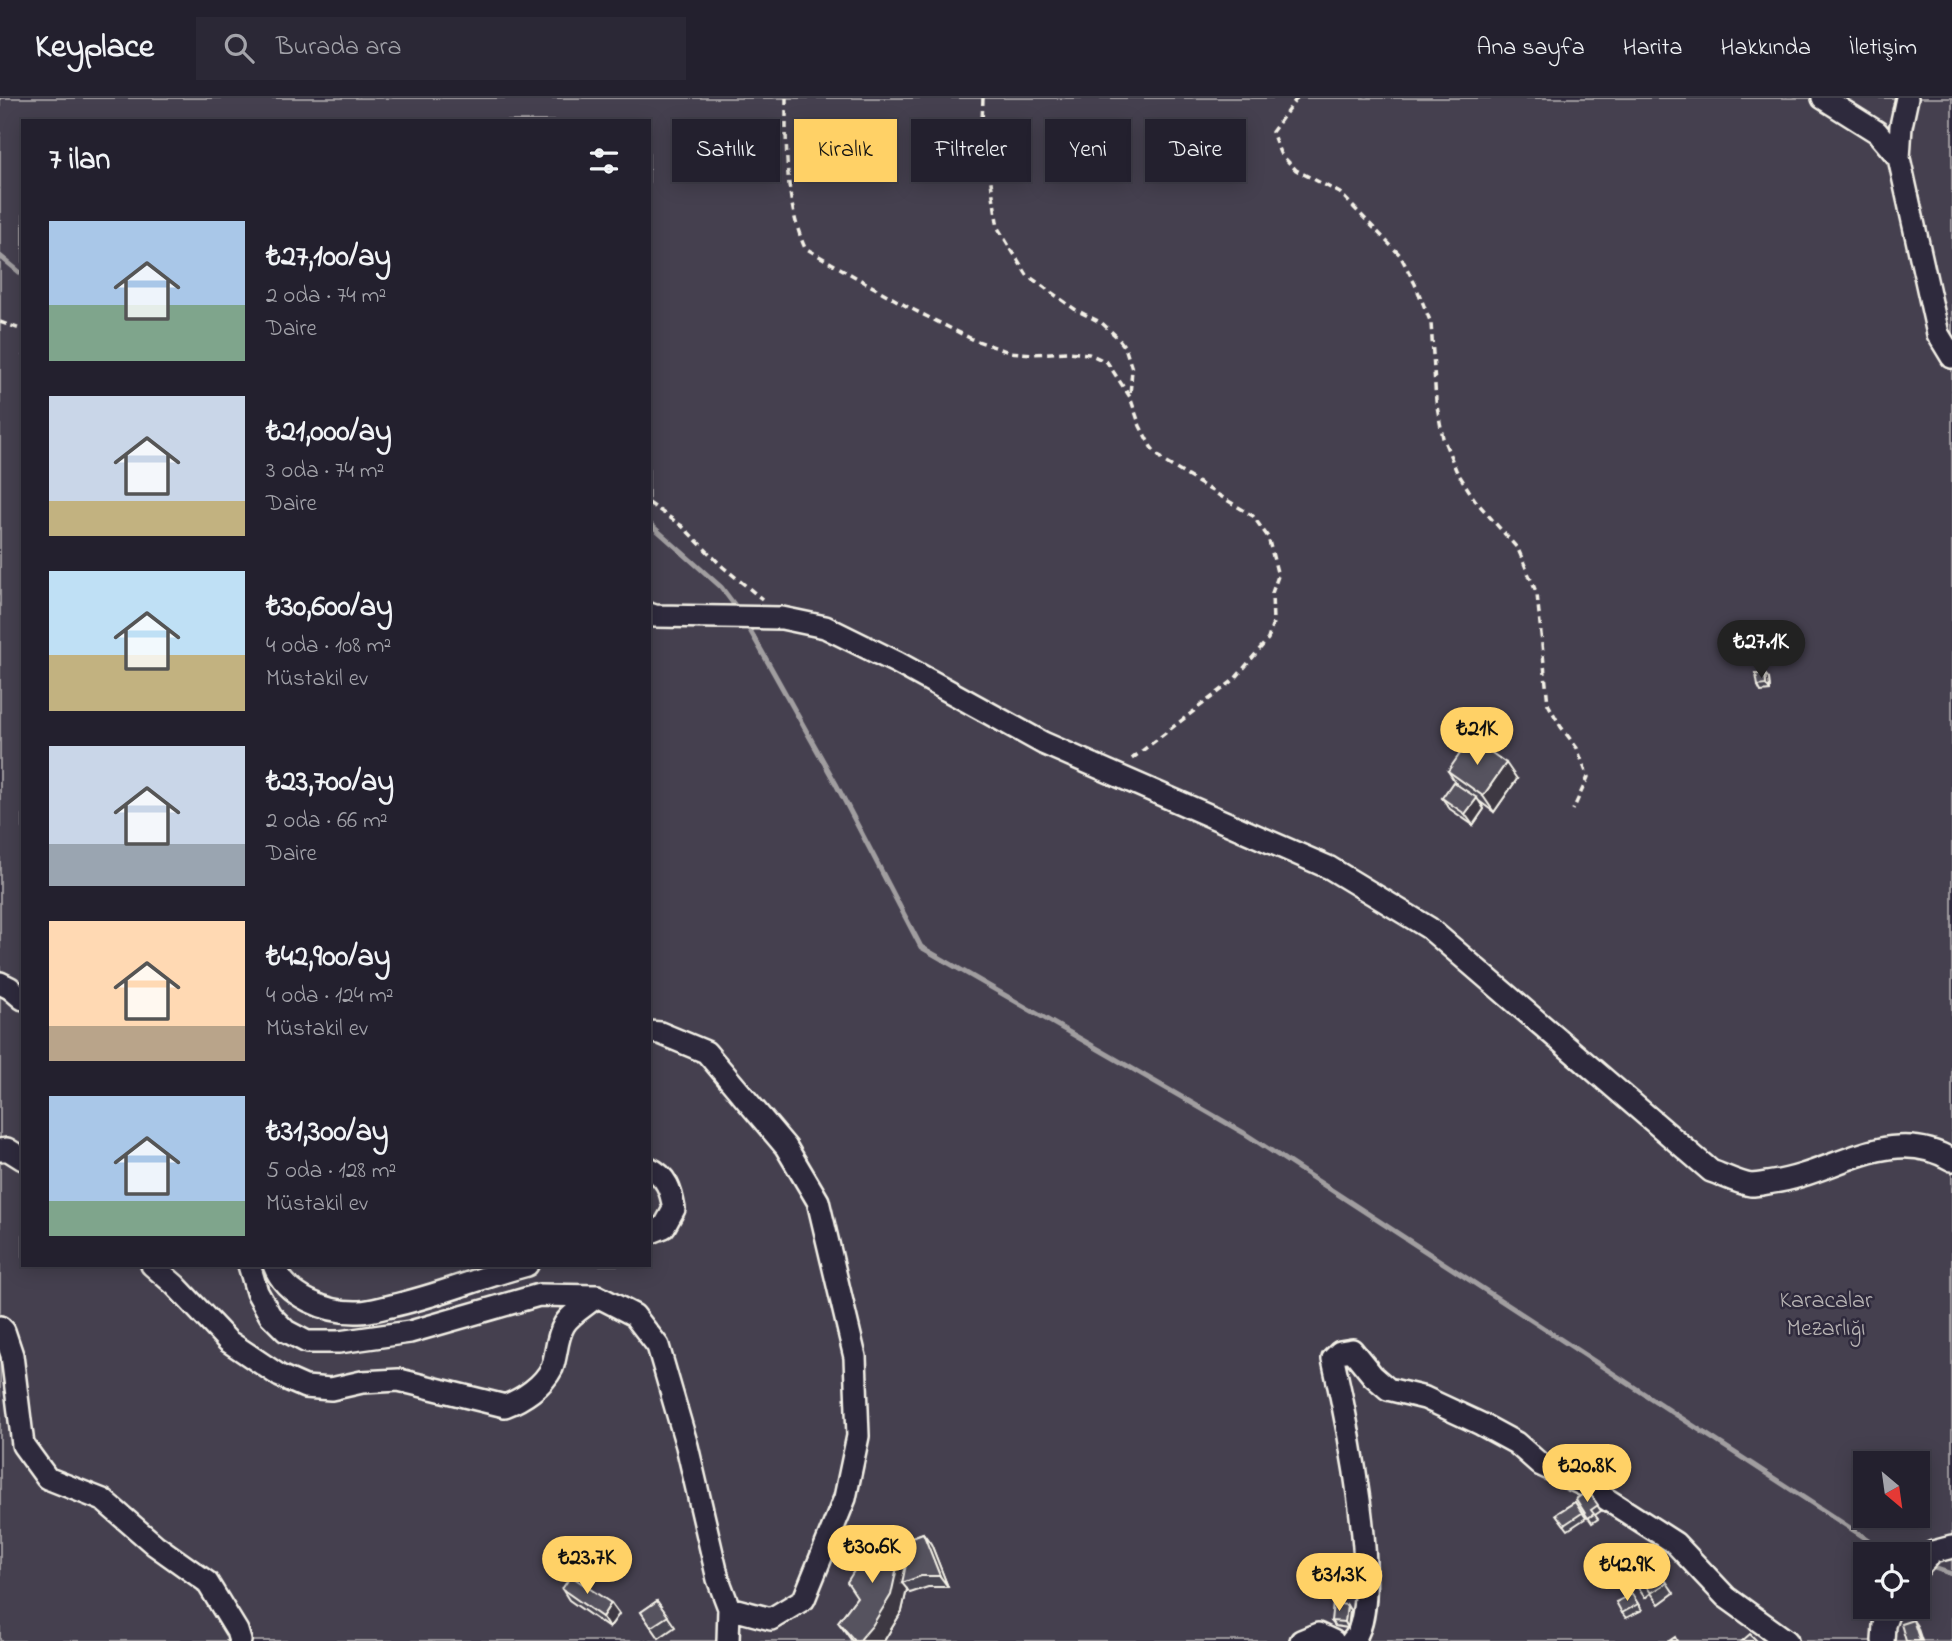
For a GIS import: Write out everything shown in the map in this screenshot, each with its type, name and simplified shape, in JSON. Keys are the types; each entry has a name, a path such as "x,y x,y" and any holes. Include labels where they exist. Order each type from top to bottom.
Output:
{"street":[{"path":"1823,98 1877,132 1899,158"},
{"path":"1908,98 1901,126 1899,158 1938,334 1952,357"},
{"path":"651,615 776,618 825,627 898,663 1043,743 1330,868 1429,928 1711,1171 1752,1185 1792,1179 1851,1156 1896,1146 1939,1152 1952,1160"},
{"path":"0,983 21,997"},
{"path":"651,1032 660,1033 706,1052 786,1147 818,1201 855,1357 858,1436 845,1498 804,1599 771,1619 730,1608"},
{"path":"0,1150 7,1149 21,1158"},
{"path":"651,1169 657,1172 670,1188 674,1209 664,1227 651,1232"},
{"path":"154,1267 228,1341 280,1376 305,1387 331,1389 362,1382 399,1380 505,1405 519,1401 535,1388 551,1368 565,1324 597,1296"},
{"path":"250,1267 257,1292 270,1315 286,1331 307,1342 339,1342 410,1332 539,1295 597,1296 634,1315 658,1346 687,1446 718,1579 730,1608 728,1641"},
{"path":"275,1267 278,1275 299,1295 322,1307 360,1312 419,1300 519,1267"},
{"path":"0,1327 4,1331 12,1355 23,1446 47,1478 103,1500 155,1545 207,1582 237,1631 240,1641"},
{"path":"1352,1641 1362,1618 1366,1584 1348,1426 1333,1359 1340,1352 1352,1350 1373,1376 1388,1389 1425,1398 1481,1424 1516,1443 1541,1465 1586,1486 1675,1543 1726,1597 1787,1641"},
{"path":"1883,1641 1886,1619"},
{"path":"1301,1641 1318,1634 1333,1641"}],"path":[{"path":"786,98 789,183 797,230 805,248 908,307 972,339 1009,352 1089,354 1107,362 1130,397 1151,447 1163,461 1253,516 1268,537 1278,576 1272,593 1273,623 1268,639 1234,680 1135,754 1116,775"},
{"path":"983,98 982,123 998,228 1027,275 1076,310 1102,323 1125,347 1132,369 1130,397"},
{"path":"1297,98 1272,132 1280,153 1296,170 1340,193 1400,255 1431,323 1436,401 1443,438 1456,470 1475,500 1518,549 1537,594 1548,704 1577,748 1588,777 1573,810"},
{"path":"0,322 21,329"},
{"path":"651,504 682,526 776,618"}],"green space":[{"name":"Karacalar Mezarlığı","path":"0,98 1952,98 1952,1641 0,1641"}],"building":[{"path":"1756,674 1765,674 1766,685 1758,686"},
{"path":"1471,738 1506,763 1483,796 1448,771"},
{"path":"1453,782 1477,798 1465,814 1442,798"},
{"path":"1588,1491 1598,1505 1591,1510 1594,1514 1588,1518 1576,1499"},
{"path":"1575,1502 1582,1513 1564,1525 1556,1514"},
{"path":"896,1528 900,1554 891,1595 872,1626 859,1641 855,1641 838,1622 857,1597 847,1582 857,1566 869,1567 872,1553 870,1536"},
{"path":"923,1533 940,1576 921,1576 902,1583 907,1560 904,1540"},
{"path":"1648,1555 1667,1583 1651,1593 1644,1583 1637,1587 1626,1570"},
{"path":"571,1576 611,1603 602,1617 562,1589"},
{"path":"1632,1594 1638,1604 1622,1613 1616,1602"},
{"path":"657,1601 668,1616 651,1627 641,1612"},
{"path":"1333,1603 1347,1605 1345,1622 1331,1621"},
{"path":"1913,1620 1920,1641 1906,1641 1901,1624"},
{"path":"1750,1634 1757,1641 1742,1641"}],"waterway":[{"path":"0,256 21,273"},
{"path":"651,525 721,587 739,611"},
{"path":"746,623 836,784 921,947 1244,1133 1872,1542"},
{"path":"1930,1567 1952,1574"}]}
